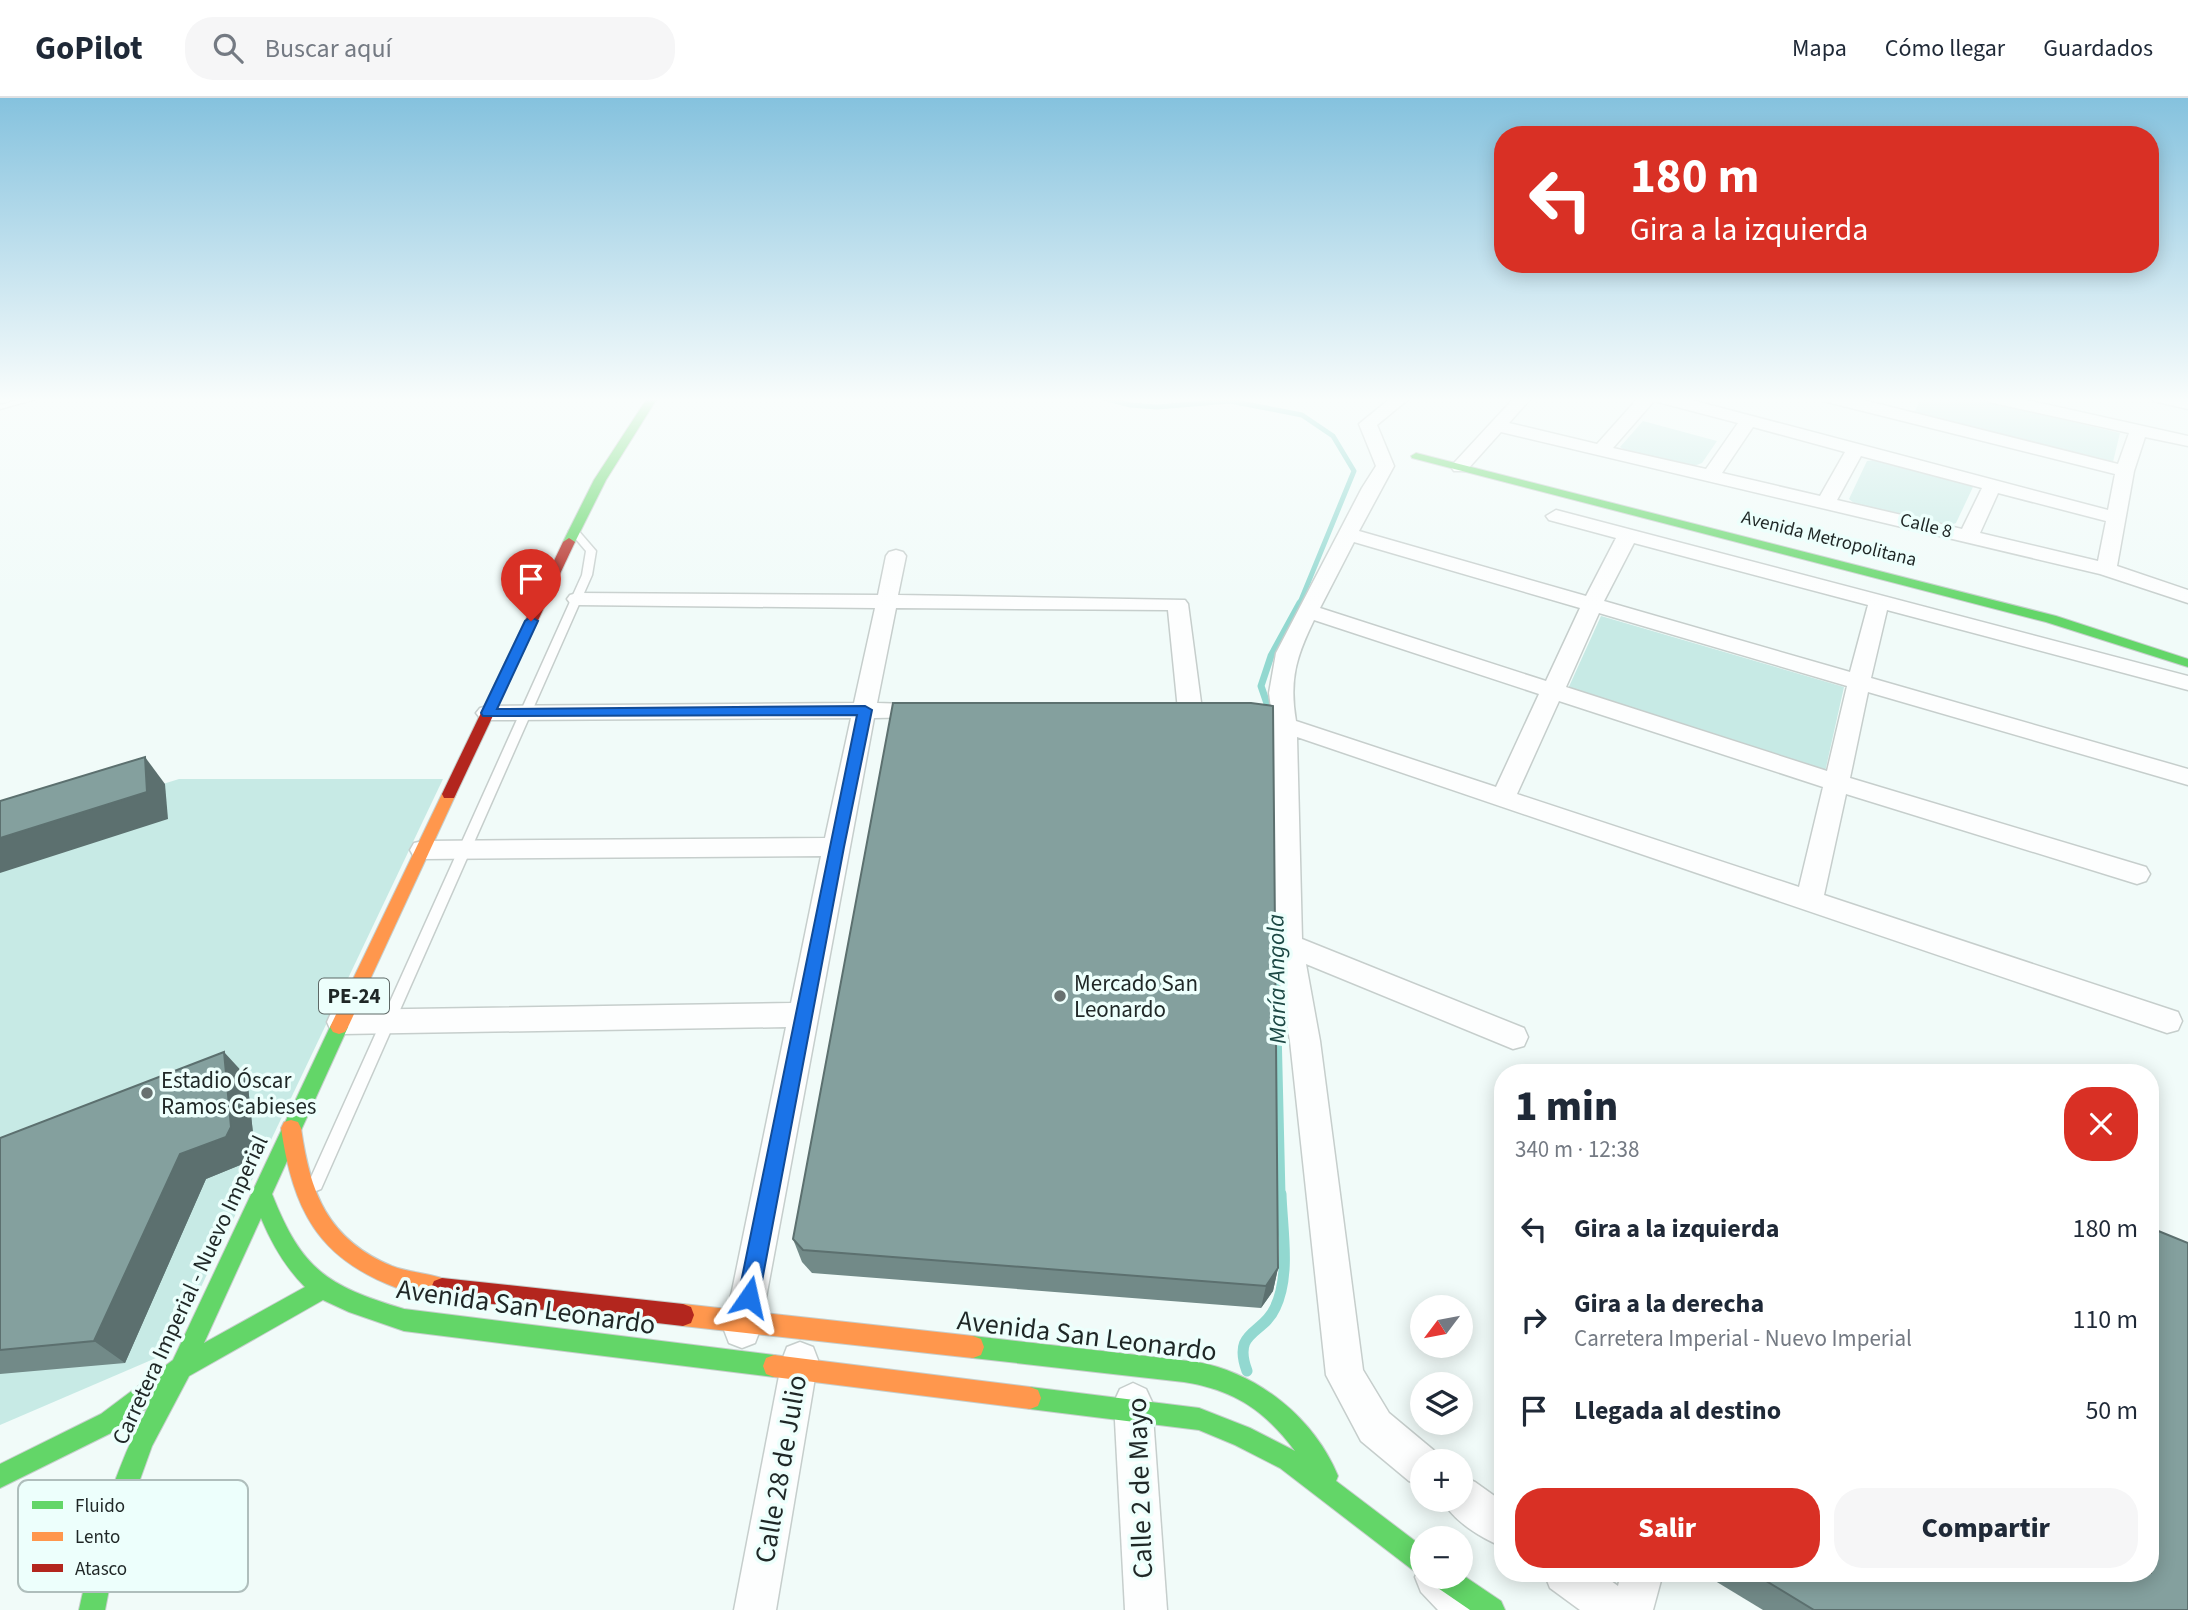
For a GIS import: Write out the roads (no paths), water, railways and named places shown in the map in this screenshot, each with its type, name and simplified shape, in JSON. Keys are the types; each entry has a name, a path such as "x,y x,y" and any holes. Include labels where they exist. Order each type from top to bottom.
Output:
{"main road":[{"name":"Carretera Imperial - Nuevo Imperial","path":"128,1480 142,1441 180,1368 574,531 608,468"},
{"name":"Avenida Metropolitana","path":"1462,468 2051,619 2188,663"},
{"name":"Avenida San Leonardo","path":"291,1128 297,1169 307,1204 324,1230 349,1255 384,1274 421,1286 1139,1366 1227,1380 1259,1399 1290,1427 1315,1458 1339,1498"},
{"name":"Avenida San Leonardo","path":"261,1192 272,1224 294,1260 322,1289 359,1306 404,1320 1199,1419 1242,1436 1288,1460 1339,1498"},
{"path":"0,1476 109,1422 180,1368 322,1289"},
{"path":"1339,1498 1410,1553"},
{"path":"1460,1589 1492,1610"},
{"name":"Carretera Imperial - Nuevo Imperial","path":"92,1610 96,1592"}],"street":[{"path":"1384,468 1370,488 1287,653 1276,724 1288,944 1305,1041 1345,1375 1375,1427 1410,1456"},
{"name":"Calle 8","path":"1682,468 2106,569 2188,597"},
{"path":"1712,474 1716,468"},
{"path":"1826,502 1845,468"},
{"path":"1921,468 2115,518"},
{"path":"2111,468 2125,471"},
{"path":"2106,569 2126,468"},
{"path":"1969,536 1992,486"},
{"path":"1556,516 2188,683"},
{"path":"1349,534 2187,777"},
{"path":"1503,798 1592,605 1628,534"},
{"path":"737,1362 836,847 897,556"},
{"path":"577,599 1178,604 1190,710"},
{"path":"1809,901 1838,783 1858,681 1879,601"},
{"path":"1307,611 1838,783 2137,874"},
{"path":"488,713 946,710"},
{"path":"1163,710 1190,710 1276,724 2167,1021"},
{"path":"423,849 836,847"},
{"path":"1288,944 1513,1037"},
{"path":"342,1021 804,1015"},
{"name":"Calle 28 de Julio","path":"755,1610 798,1369 809,1330"},
{"name":"Calle 2 de Mayo","path":"1139,1366 1131,1409 1146,1610"},
{"path":"1473,1505 1494,1520"},
{"path":"1577,1582 1615,1610"},
{"path":"1632,1610 1640,1582"},
{"path":"1448,1589 1467,1610"}],"lane":[{"path":"307,1204 587,575 591,551 574,531"}],"waterway":[{"name":"María Angola","path":"1299,604 1354,471 1352,468"},
{"name":"María Angola","path":"1271,715 1261,686 1271,656 1299,604"},
{"name":"María Angola","path":"1275,945 1281,1195"},
{"name":"María Angola","path":"1247,1371 1243,1358 1246,1340 1270,1317 1283,1281 1281,1194"}],"place":[{"name":"Mercado San Leonardo","path":"1060,996"},
{"name":"Estadio Óscar Ramos Cabieses","path":"147,1093"}]}
